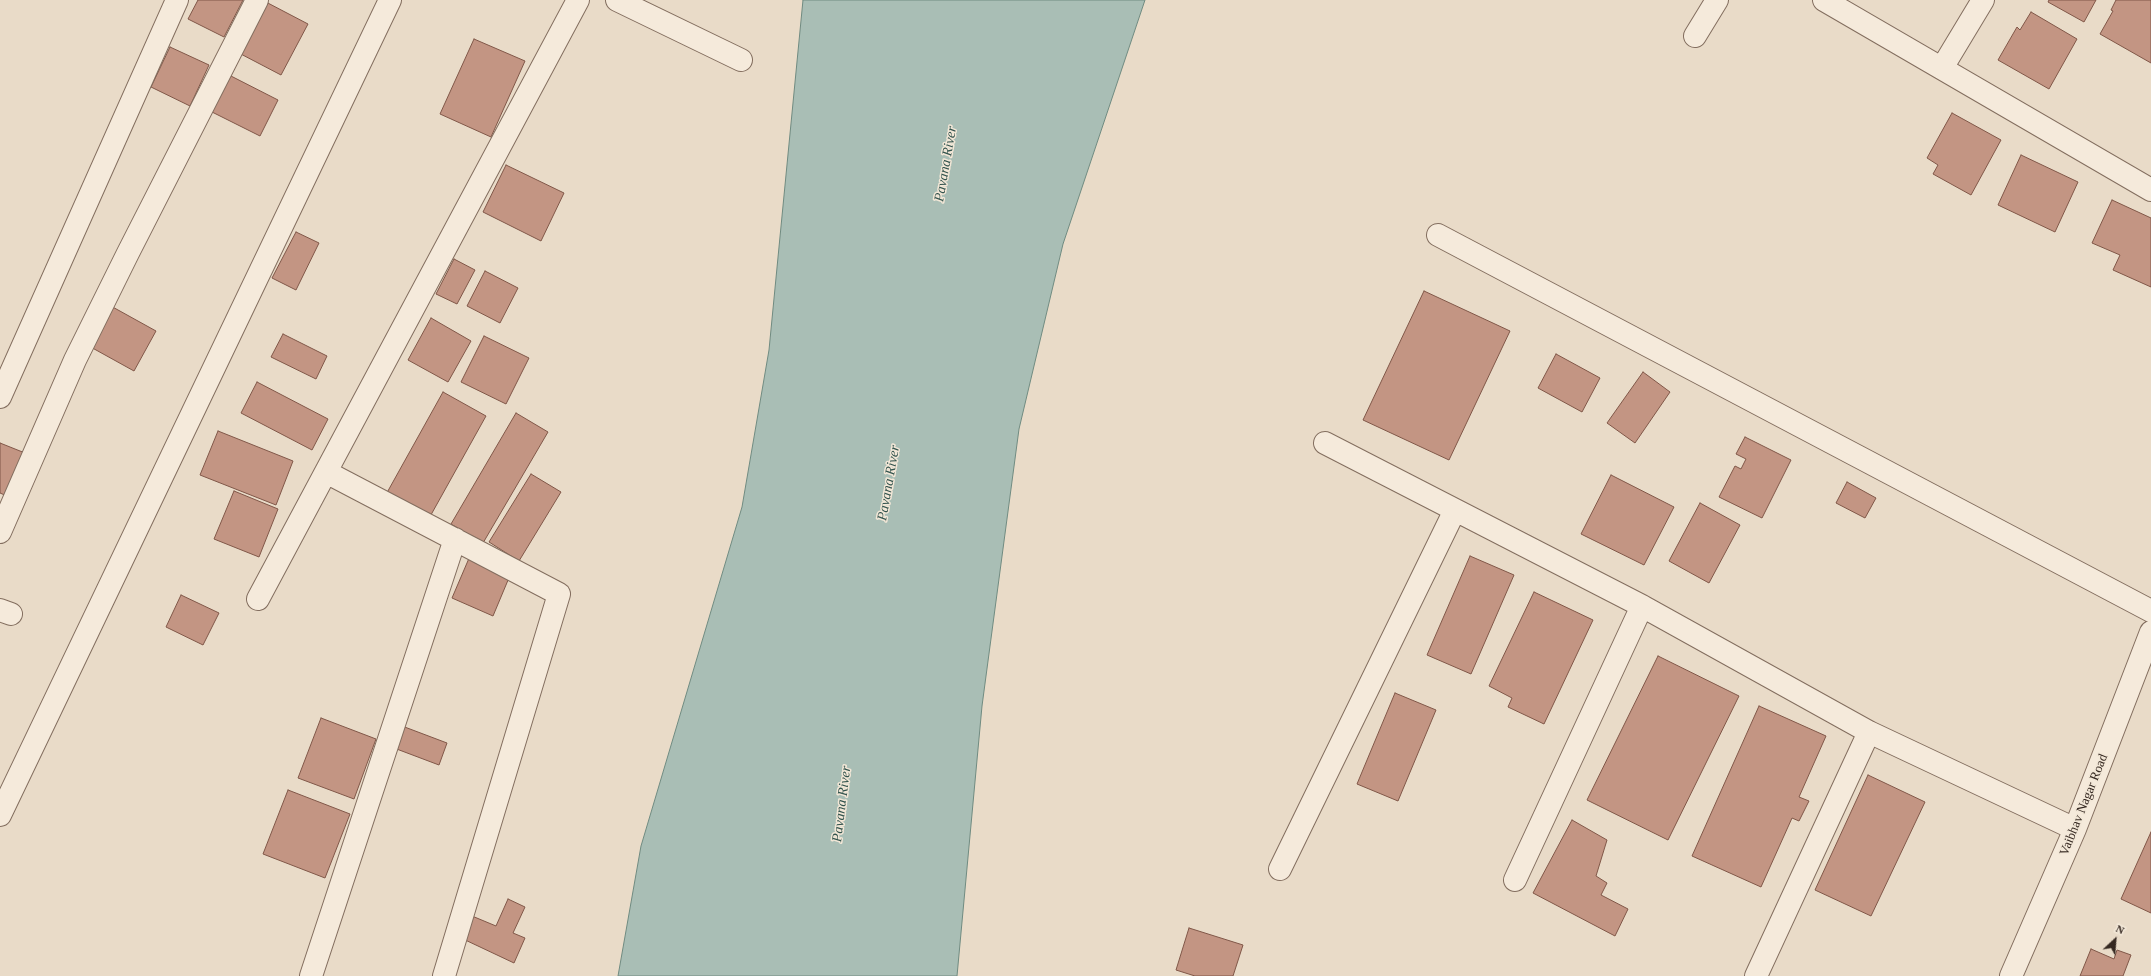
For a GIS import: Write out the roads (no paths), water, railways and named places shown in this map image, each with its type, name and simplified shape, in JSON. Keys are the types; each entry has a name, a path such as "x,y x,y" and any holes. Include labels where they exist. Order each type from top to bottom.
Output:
{"street":[{"path":"0,397 177,0"},
{"path":"0,532 75,360 257,0"},
{"path":"0,814 390,0"},
{"path":"258,599 578,0"},
{"path":"616,0 741,60"},
{"path":"1695,36 1717,0"},
{"path":"1824,0 2151,190"},
{"path":"1942,68 1983,0"},
{"path":"1438,235 2151,611"},
{"path":"1325,443 1642,606 1869,732 2075,829"},
{"path":"326,472 559,594 444,976"},
{"path":"1280,869 1455,510"},
{"path":"311,976 455,539"},
{"path":"1515,880 1642,606"},
{"name":"Vaibhav Nagar Road","path":"2011,976 2075,829 2151,632"},
{"path":"1756,976 1869,732"}],"water":[{"name":"Pavana River","path":"803,0 1145,0 1063,244 1019,429 982,706 957,976 618,976 641,846 742,507 769,350"}]}
